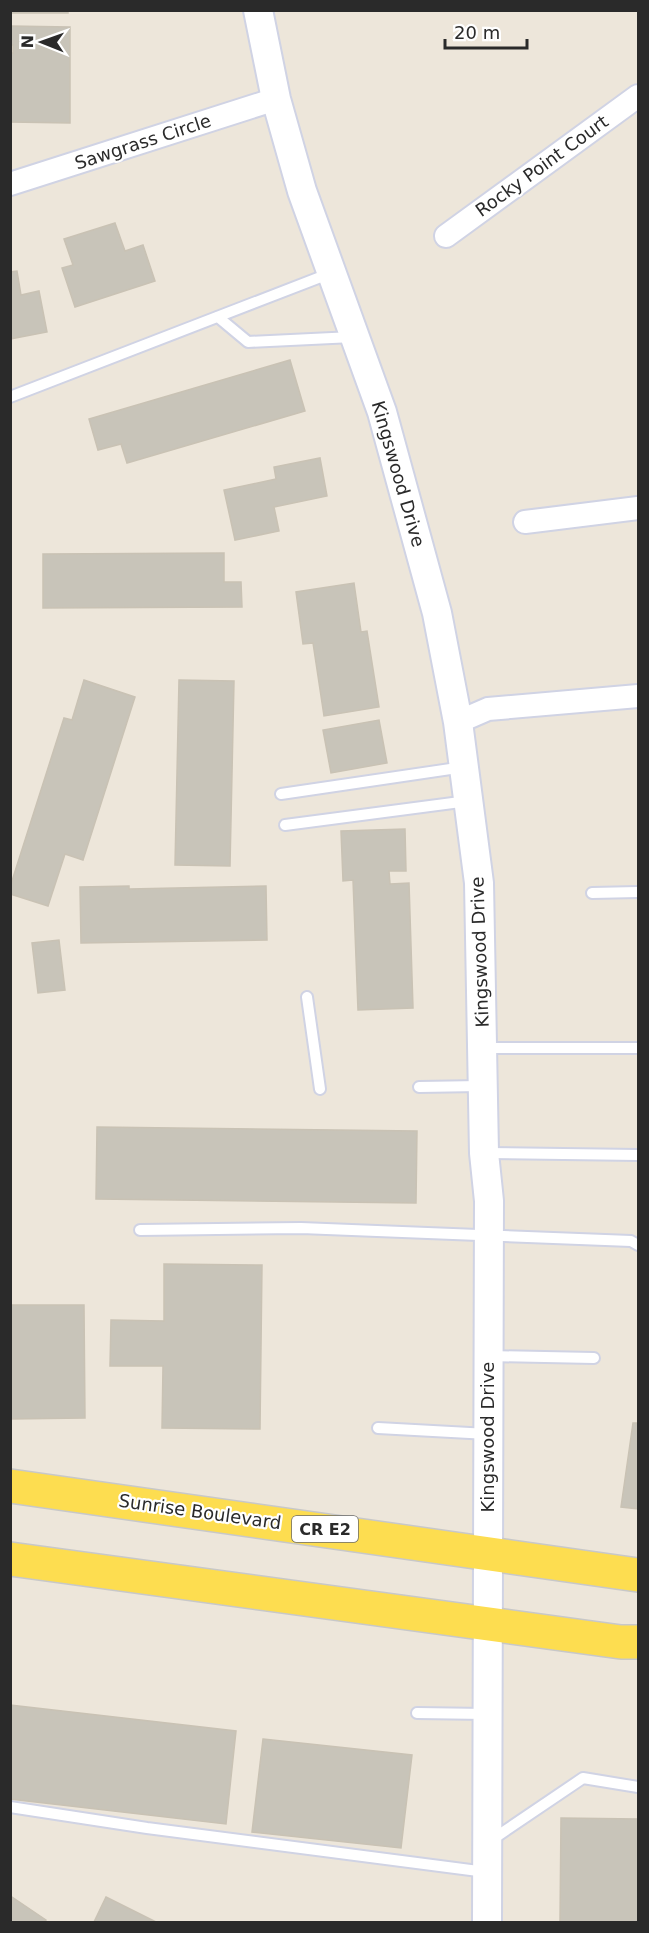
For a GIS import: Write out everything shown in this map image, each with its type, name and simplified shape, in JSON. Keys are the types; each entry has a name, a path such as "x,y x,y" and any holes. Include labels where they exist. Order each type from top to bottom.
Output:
{"main road":[{"name":"Sunrise Boulevard","path":"10,1486 639,1575"},
{"path":"10,1559 486,1624 639,1642"}],"street":[{"name":"Kingswood Drive","path":"258,10 276,99 302,191 382,412 437,613 458,722 478,883 484,1153 489,1236 486,1624 487,1923"},
{"name":"Rocky Point Court","path":"446,236 639,96"},
{"name":"Sawgrass Circle","path":"10,184 276,99"},
{"path":"525,522 639,508"},
{"path":"458,722 488,709 639,696"}],"lane":[{"path":"10,397 331,273"},
{"path":"218,317 248,342 355,337"},
{"path":"280,794 464,767"},
{"path":"285,825 468,801"},
{"path":"592,893 639,892"},
{"path":"307,997 320,1089"},
{"path":"483,1048 639,1048"},
{"path":"419,1087 484,1086"},
{"path":"484,1153 639,1155"},
{"path":"140,1230 301,1228 631,1241 639,1245"},
{"path":"489,1356 594,1358"},
{"path":"378,1428 488,1434"},
{"path":"417,1713 486,1714"},
{"path":"487,1843 583,1778 639,1787"},
{"path":"10,1807 147,1828 487,1872"}],"building":[{"path":"10,10 68,10 68,13 10,13"},
{"path":"10,26 70,27 70,123 10,122 10,53 13,53 13,45 10,45"},
{"path":"115,223 125,251 143,245 155,281 75,307 62,268 73,265 64,239"},
{"path":"17,271 21,295 39,291 47,332 10,339 10,272"},
{"path":"290,360 305,411 127,463 121,444 98,450 89,419"},
{"path":"320,458 327,496 274,507 279,531 235,540 224,490 276,479 274,467"},
{"path":"224,553 224,582 241,582 242,607 43,608 43,554"},
{"path":"354,583 361,632 367,631 379,707 324,716 313,643 303,644 296,592"},
{"path":"84,680 135,697 83,860 65,854 48,906 10,894 10,887 64,718 72,720"},
{"path":"179,680 234,681 230,866 175,865"},
{"path":"379,720 387,763 331,773 323,730"},
{"path":"405,829 406,871 389,871 390,884 409,883 413,1008 358,1010 353,880 343,881 341,831"},
{"path":"129,886 129,889 266,886 267,940 81,943 80,887"},
{"path":"59,940 65,990 38,993 32,943"},
{"path":"97,1127 417,1131 416,1203 96,1199"},
{"path":"164,1264 262,1265 260,1429 162,1428 163,1366 110,1366 111,1320 164,1321"},
{"path":"10,1305 84,1305 85,1418 10,1419"},
{"path":"633,1423 638,1423 638,1509 621,1507"},
{"path":"10,1705 236,1731 226,1824 10,1799"},
{"path":"263,1739 412,1755 401,1848 252,1832"},
{"path":"561,1818 638,1819 638,1922 560,1922"},
{"path":"12,1897 46,1920 44,1922 10,1922"},
{"path":"106,1897 156,1922 94,1922"}]}
